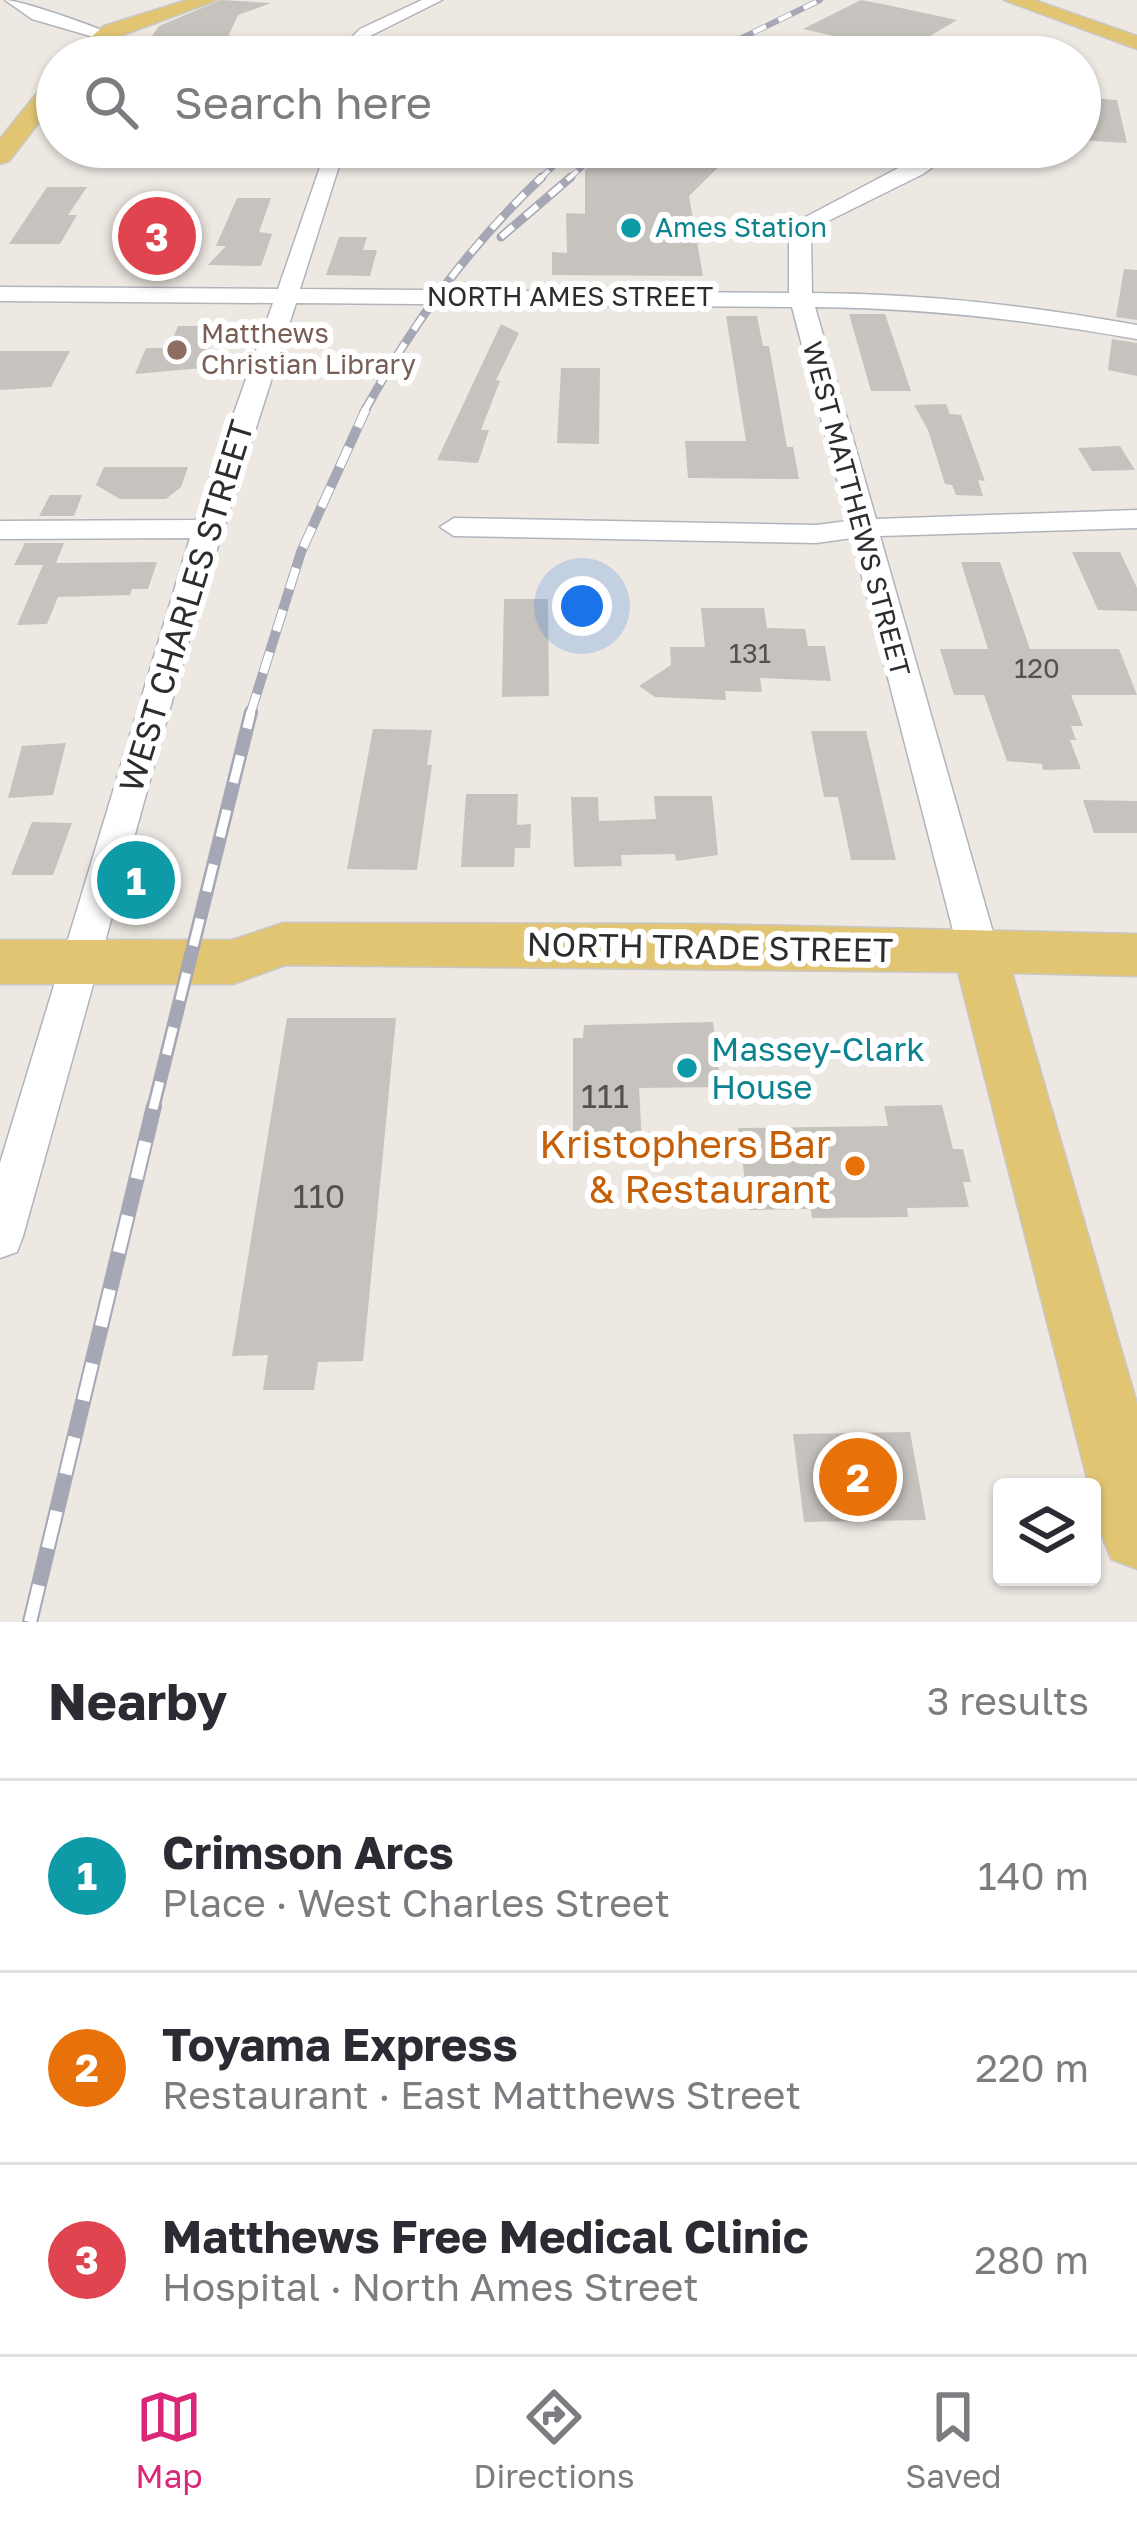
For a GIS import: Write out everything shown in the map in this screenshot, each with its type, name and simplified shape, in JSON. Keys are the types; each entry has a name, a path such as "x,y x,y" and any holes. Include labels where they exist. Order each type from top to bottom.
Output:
{"main road":[{"path":"104,35 190,0"},
{"path":"152,16 207,0"},
{"path":"1014,0 1137,43"},
{"path":"1050,0 1137,29"},
{"path":"1,152 36,108"},
{"name":"NORTH TRADE STREET","path":"0,931 233,962 284,944 1137,955"},
{"name":"NORTH TRADE STREET","path":"0,962 86,946"},
{"path":"978,950 1011,1056 1137,1533"}],"street":[{"path":"13,0 37,16 104,35"},
{"path":"361,36 434,0"},
{"name":"WEST CHARLES STREET","path":"0,1236 207,529 329,168"},
{"name":"WEST MATTHEWS STREET","path":"919,168 807,224 800,233 800,298 978,950"},
{"name":"NORTH AMES STREET","path":"0,294 967,303 1137,332"},
{"path":"454,526 817,534 861,528 1137,519"},
{"path":"0,530 207,529"}],"building":[{"path":"221,0 271,3 238,15 228,36 152,36 159,26"},
{"path":"861,0 957,20 930,36 834,36 803,29"},
{"path":"1101,99 1117,100 1127,143 1101,141"},
{"name":"Ames Station","path":"718,168 689,196 703,276 552,275 552,252 567,253 566,213 585,214 585,170"},
{"path":"47,187 87,187 68,215 77,215 60,244 9,244"},
{"path":"237,198 271,198 259,232 272,234 261,266 208,265 226,246 216,246"},
{"path":"339,237 367,237 363,250 377,250 370,276 326,275"},
{"path":"1124,269 1137,270 1137,320 1116,317"},
{"path":"849,314 885,314 911,391 871,391"},
{"path":"726,316 757,316 763,346 769,346 787,447 793,447 799,479 688,478 685,441 746,441"},
{"path":"501,324 519,333 496,380 500,381 481,430 489,430 478,463 437,460"},
{"name":"Matthews Christian Library","path":"178,326 219,326 203,368 135,374 146,348 169,348"},
{"path":"1112,339 1137,343 1137,376 1108,370"},
{"path":"0,351 70,351 51,387 0,390"},
{"path":"561,368 600,368 599,444 557,443"},
{"path":"946,404 950,414 961,415 985,481 978,480 983,496 956,495 952,485 945,484 928,430 914,405"},
{"path":"1120,446 1135,470 1092,471 1078,448"},
{"path":"104,467 188,467 181,487 166,499 120,499 96,485"},
{"path":"50,495 82,495 74,516 39,516"},
{"path":"25,543 64,543 56,563 157,562 148,589 132,589 130,595 58,597 47,624 17,625 43,565 14,565"},
{"path":"1072,552 1120,552 1137,588 1137,611 1098,610"},
{"path":"961,562 1000,562 1030,649 1119,649 1137,695 1071,695 1083,726 1071,726 1076,740 1070,740 1081,769 1043,770 1042,764 1007,761 984,695 954,695 940,649 988,649"},
{"path":"504,599 548,599 549,696 502,697"},
{"path":"701,608 764,608 767,628 805,629 808,646 825,646 831,681 760,678 762,692 725,691 726,700 655,697 639,686 671,665 670,647 705,647"},
{"path":"373,729 432,730 427,765 432,765 417,870 347,869"},
{"path":"811,731 866,731 896,860 851,860 838,797 824,797"},
{"path":"66,743 53,795 8,798 22,746"},
{"path":"466,794 518,794 517,825 531,824 530,848 515,848 514,867 461,867"},
{"path":"654,796 712,796 718,855 676,861 675,854 621,855 622,866 574,867 571,797 598,797 599,821 656,819"},
{"path":"1083,800 1137,801 1137,833 1094,833"},
{"path":"32,822 72,823 53,875 11,875"},
{"path":"287,1018 396,1018 363,1361 318,1362 314,1390 263,1390 268,1355 232,1356"},
{"path":"713,1022 721,1087 639,1088 643,1160 573,1159 573,1038 583,1038 584,1025"},
{"name":"Kristophers Bar & Restaurant","path":"942,1105 953,1149 963,1149 971,1182 963,1182 969,1207 907,1208 908,1217 812,1218 811,1209 749,1210 738,1128 888,1126 884,1106"},
{"path":"910,1432 926,1520 804,1522 793,1434"}],"railway":[{"path":"746,36 820,0"},
{"path":"541,178 551,168"},
{"path":"567,180 581,168"},
{"path":"501,237 571,177"},
{"path":"364,412 444,287 541,178"},
{"path":"250,715 301,552 366,409"},
{"path":"153,1109 251,712"},
{"path":"30,1622 154,1106"}],"place":[{"name":"Ames Station","path":"631,228"},
{"name":"Matthews Free Medical Clinic","path":"157,236"},
{"name":"Matthews Christian Library","path":"177,350"},
{"name":"Crimson Arcs","path":"136,880"},
{"name":"Massey-Clark House","path":"687,1068"},
{"name":"Kristophers Bar & Restaurant","path":"855,1166"},
{"name":"Toyama Express","path":"858,1477"}]}
